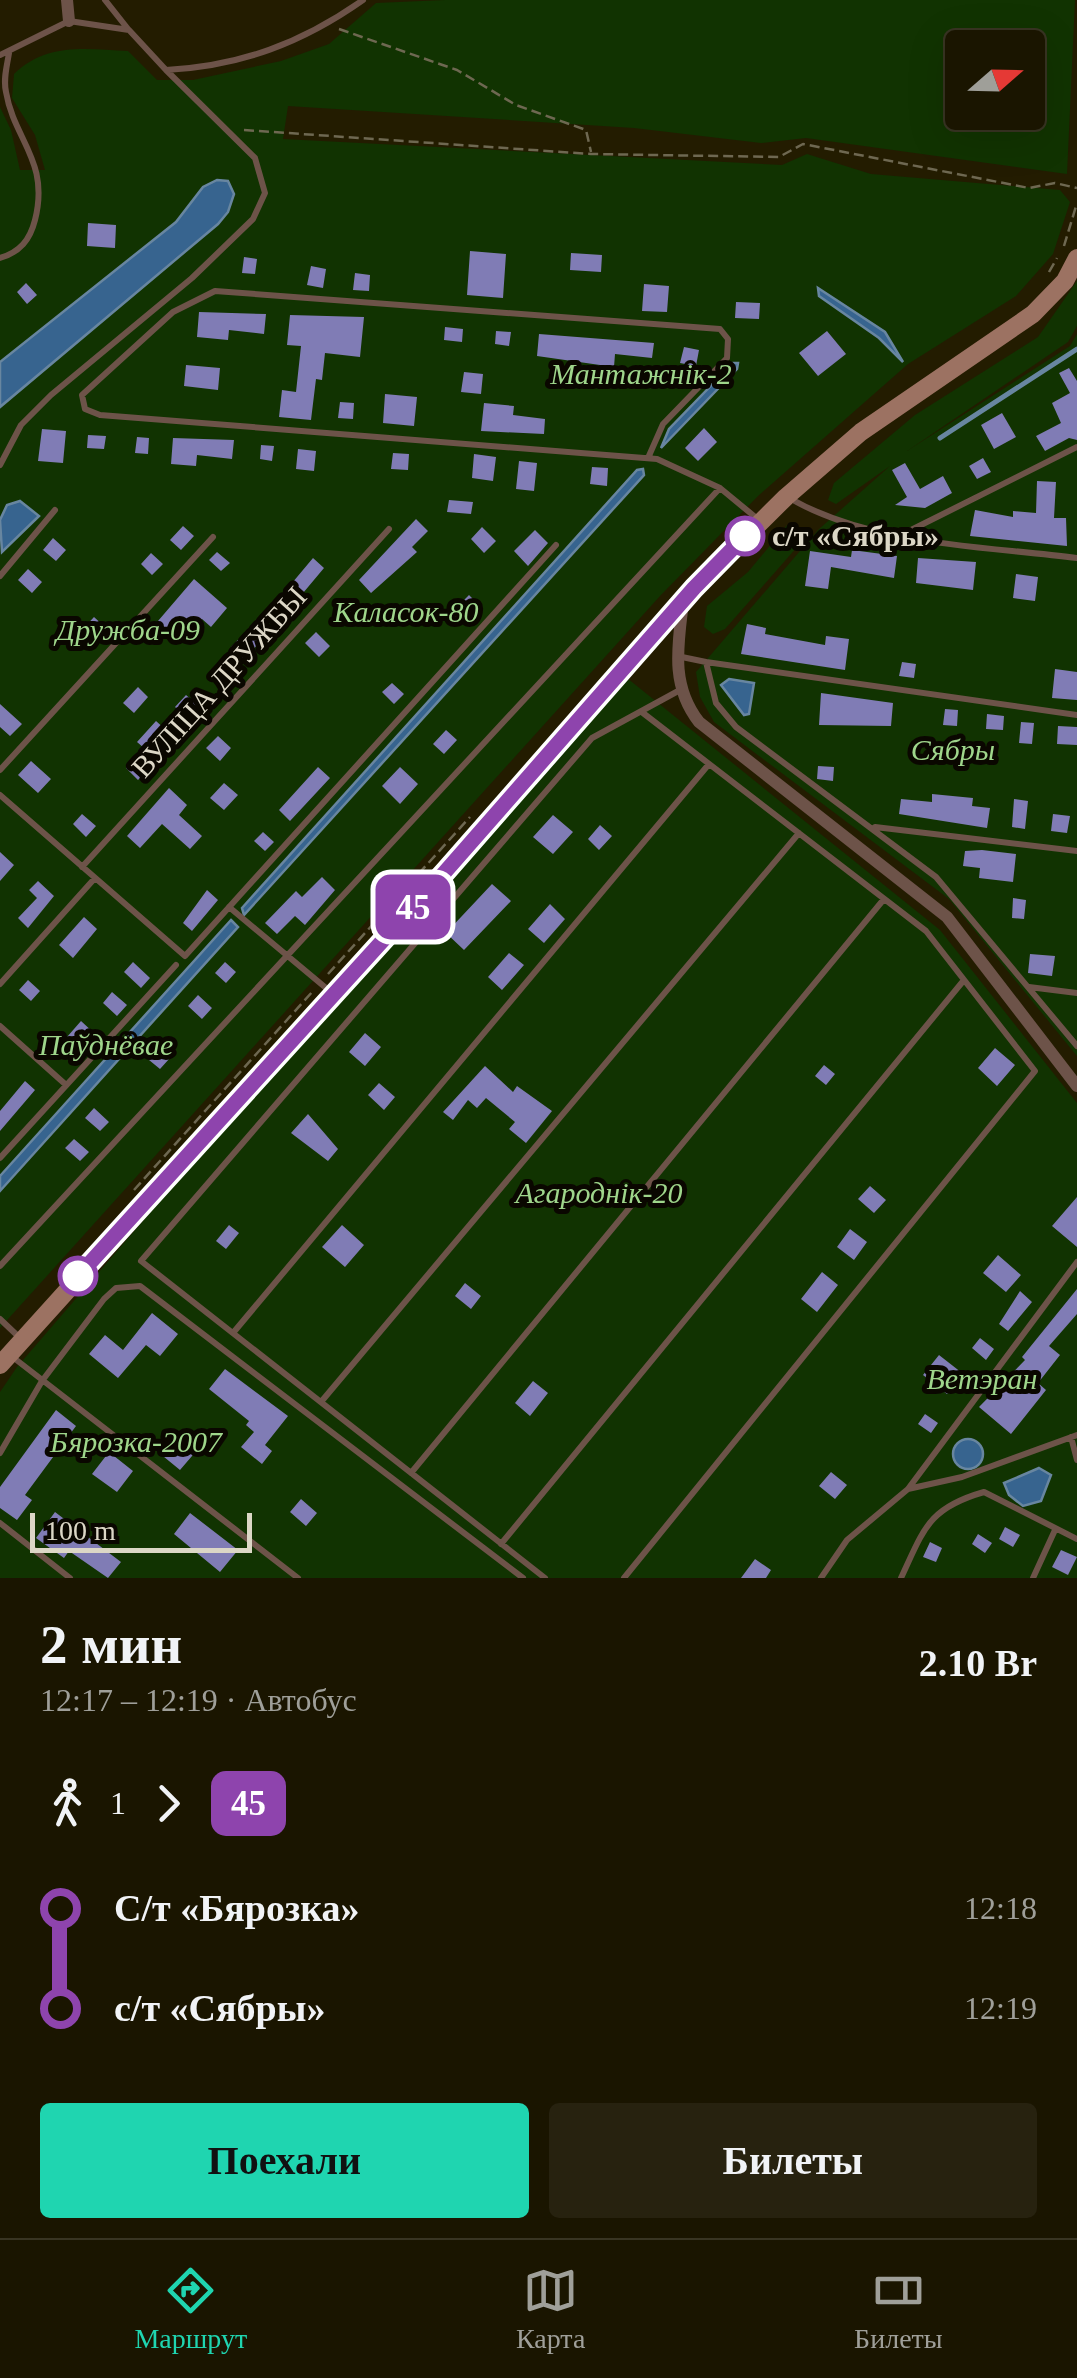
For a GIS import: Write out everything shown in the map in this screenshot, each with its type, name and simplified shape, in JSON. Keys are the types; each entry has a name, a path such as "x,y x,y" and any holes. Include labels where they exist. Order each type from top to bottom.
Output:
{"street":[{"path":"67,0 68,21"},
{"path":"10,1352 683,602 760,522 877,420 981,353 1052,297 1077,258"},
{"path":"683,602 677,656 680,690 699,722 947,917 1077,1086"}],"lane":[{"path":"0,465 21,425 51,395 192,278 259,211 265,194 260,167 105,0"},
{"path":"166,70 234,63 321,29 363,0"},
{"path":"0,55 68,21 129,30"},
{"path":"0,258 25,243 38,207 34,161 6,95 10,53"},
{"path":"648,458 663,424 727,358 730,346 720,329 215,291 173,312 82,394 85,408 100,414 648,458 675,465 720,488 760,522"},
{"path":"902,535 1077,446"},
{"path":"0,1266 720,488"},
{"path":"786,497 818,515 902,535 1077,558"},
{"path":"0,576 55,510"},
{"name":"ВУЛІЦА ДРУЖБЫ","path":"82,866 389,529"},
{"path":"0,770 213,537"},
{"path":"0,795 185,956 556,545"},
{"path":"677,656 1077,715"},
{"path":"706,662 710,690 726,716 954,894 1077,1046"},
{"path":"545,1578 141,1261 592,738 680,690"},
{"path":"624,1578 1036,1071 926,931 643,713"},
{"path":"232,1333 708,764"},
{"path":"872,827 1077,851"},
{"path":"320,1402 799,833"},
{"path":"0,984 95,878"},
{"path":"411,1473 884,898"},
{"path":"229,907 333,994"},
{"path":"0,1158 176,965"},
{"path":"501,1544 964,980"},
{"path":"1029,987 1077,993"},
{"path":"0,1026 66,1084"},
{"path":"821,1578 847,1540 908,1489 1077,1262"},
{"path":"0,1454 42,1381 110,1292 124,1286 140,1286 522,1578"},
{"path":"0,1319 10,1352 42,1381 298,1578"},
{"path":"908,1489 962,1477 1074,1436 1077,1460"},
{"path":"901,1578 931,1516 958,1499 984,1492 1077,1539"},
{"path":"0,1524 70,1578"},
{"path":"1033,1578 1055,1530"}],"path":[{"path":"321,29 342,28 457,70 516,105 586,130 591,154"},
{"path":"223,129 591,154 779,157 803,144 1028,188 1056,184 1077,188"}],"green space":[{"path":"1075,0 1067,174 806,138 761,143 634,128 288,106 283,139 782,165 807,154 871,174 1060,190 1070,202 1053,254 1016,296 908,364 758,496 660,596 0,1328 0,107 11,130 20,170 45,170 35,135 12,98 14,74 40,57 68,50 128,51 157,80 193,80 281,61 329,44 376,3"},
{"name":"Сябры","path":"1077,281 1077,326 1068,342 907,451 1070,346 1077,334 1077,1056 949,899 714,722 700,697 696,672 818,530 890,466 836,504 828,500 834,483 915,415 1038,337"},
{"path":"787,525 804,530 805,538 725,629 713,634 704,627 707,606 748,572"},
{"name":"Агароднік-20","path":"627,678 940,930 1077,1103 1077,1578 0,1578 0,1392 17,1367 205,1149"}],"water":[{"path":"217,180 228,181 234,194 228,212 218,224 0,407 0,362 176,222 203,187"},
{"path":"818,288 885,332 903,362 879,338 819,296"},
{"path":"733,363 738,363 737,369 661,448 669,429"},
{"path":"643,469 644,475 244,915 242,908 637,470"},
{"path":"20,501 39,516 2,552 0,520 7,505"},
{"path":"729,679 754,683 749,714 744,715 721,685"},
{"path":"231,920 238,927 0,1191 0,1176"},
{"path":"968,1439 979,1443 983,1454 979,1465 968,1469 957,1465 953,1454 957,1443"},
{"path":"1039,1468 1051,1475 1041,1501 1023,1506 1009,1495 1004,1483"}],"building":[{"path":"88,223 116,225 115,248 87,246"},
{"path":"470,251 506,254 503,298 467,295"},
{"path":"571,253 602,255 601,272 570,270"},
{"path":"244,257 257,259 255,274 242,273"},
{"path":"311,266 326,269 323,288 307,285"},
{"path":"355,273 370,275 369,291 353,290"},
{"path":"26,283 37,295 27,304 17,292"},
{"path":"644,284 669,286 667,312 642,311"},
{"path":"736,302 760,303 759,319 735,318"},
{"path":"199,312 266,314 264,334 229,330 228,340 197,337"},
{"path":"290,315 364,317 360,357 325,353 322,380 316,379 311,420 279,417 282,390 296,392 301,346 287,345"},
{"path":"445,327 463,329 462,342 444,340"},
{"path":"496,331 511,332 509,346 495,344"},
{"path":"827,331 846,354 818,376 799,353"},
{"path":"539,334 654,343 652,358 615,354 614,367 537,356"},
{"path":"684,347 699,350 696,366 680,363"},
{"path":"186,365 220,368 218,390 184,386"},
{"path":"1069,368 1077,381 1077,440 1069,438 1045,451 1036,436 1061,423 1052,403 1070,393 1059,373"},
{"path":"464,372 483,374 481,394 461,392"},
{"path":"385,394 417,397 414,426 383,423"},
{"path":"340,402 354,403 353,419 338,418"},
{"path":"484,403 514,406 513,415 545,419 544,434 481,431"},
{"path":"1002,413 1016,437 994,449 981,425"},
{"path":"704,428 717,442 698,461 685,448"},
{"path":"42,429 66,431 63,463 38,461"},
{"path":"88,435 106,436 104,449 87,448"},
{"path":"137,437 149,438 148,454 135,453"},
{"path":"173,438 234,440 232,459 197,455 196,466 171,464"},
{"path":"261,445 274,446 272,461 260,459"},
{"path":"298,449 316,451 314,471 296,469"},
{"path":"393,453 409,454 408,470 391,469"},
{"path":"474,454 496,457 493,481 472,478"},
{"path":"983,458 991,472 977,479 969,466"},
{"path":"519,461 537,463 534,491 516,489"},
{"path":"905,463 920,489 943,476 952,493 925,508 895,505 907,497 892,470"},
{"path":"592,467 608,468 607,486 590,484"},
{"path":"1037,481 1056,482 1054,518 1066,518 1067,546 970,536 975,510 1013,517 1013,511 1036,513"},
{"path":"449,500 473,502 471,514 447,512"},
{"path":"416,519 428,531 412,547 417,552 371,593 359,580"},
{"path":"183,526 194,536 181,550 170,540"},
{"path":"482,527 496,541 484,553 471,539"},
{"path":"535,530 548,543 528,566 514,551"},
{"path":"53,538 66,550 56,561 43,550"},
{"path":"852,550 897,556 894,578 831,567 828,589 805,586 810,551 851,557"},
{"path":"217,552 230,563 221,571 209,560"},
{"path":"151,553 163,564 152,575 141,564"},
{"path":"313,558 324,568 298,599 287,589"},
{"path":"918,558 976,562 973,590 916,583"},
{"path":"28,569 42,582 32,593 18,580"},
{"path":"1016,574 1038,577 1035,601 1013,598"},
{"path":"194,579 227,608 211,627 202,619 181,643 158,621"},
{"path":"469,595 483,609 471,621 457,607"},
{"path":"344,598 354,608 344,619 334,608"},
{"path":"94,617 107,629 94,644 80,632"},
{"path":"260,618 273,630 243,659 231,647"},
{"path":"747,624 766,628 765,634 825,645 826,636 849,639 845,670 741,654"},
{"path":"316,632 330,646 319,657 305,643"},
{"path":"902,662 916,664 914,678 899,676"},
{"path":"1055,669 1077,672 1077,700 1052,698"},
{"path":"392,683 404,694 394,704 382,692"},
{"path":"138,687 148,697 134,713 123,703"},
{"path":"821,693 893,703 891,726 819,725"},
{"path":"186,695 202,709 190,721 175,707"},
{"path":"0,704 22,724 10,736 0,727"},
{"path":"945,709 958,710 957,726 943,725"},
{"path":"987,714 1004,716 1003,730 986,729"},
{"path":"156,721 177,740 138,780 126,768 144,748 137,742"},
{"path":"1021,722 1034,723 1032,744 1019,743"},
{"path":"1058,726 1077,727 1077,745 1057,744"},
{"path":"446,730 457,740 444,754 433,744"},
{"path":"218,736 231,748 220,761 206,748"},
{"path":"31,761 51,779 38,793 18,775"},
{"path":"818,766 834,767 833,781 817,779"},
{"path":"318,767 330,778 290,821 279,810"},
{"path":"400,767 418,784 400,804 382,786"},
{"path":"224,783 238,795 224,810 210,798"},
{"path":"169,788 187,805 179,815 202,836 190,849 162,824 140,848 127,836"},
{"path":"932,794 973,798 972,806 990,808 987,828 899,814 901,799 932,802"},
{"path":"1014,799 1028,801 1025,829 1012,827"},
{"path":"82,814 96,826 86,837 73,824"},
{"path":"1053,814 1070,816 1067,833 1051,831"},
{"path":"553,815 573,832 553,854 533,837"},
{"path":"600,825 612,836 599,850 588,839"},
{"path":"263,832 274,842 265,851 254,841"},
{"path":"965,851 1016,854 1013,882 979,878 980,868 963,866"},
{"path":"0,852 14,865 0,881"},
{"path":"322,877 335,890 305,925 295,916 277,934 265,923 296,891 302,897"},
{"path":"38,881 54,896 28,928 18,918 37,898 29,890"},
{"path":"492,884 511,901 464,950 446,933"},
{"path":"207,890 218,900 192,931 183,923"},
{"path":"1013,898 1026,900 1024,919 1012,918"},
{"path":"550,904 565,919 544,943 528,929"},
{"path":"84,917 97,929 73,958 59,945"},
{"path":"509,953 524,965 502,990 488,977"},
{"path":"1030,954 1055,956 1052,976 1028,973"},
{"path":"133,962 150,978 141,988 124,972"},
{"path":"225,962 236,972 226,983 215,973"},
{"path":"28,980 40,991 31,1001 19,990"},
{"path":"112,992 127,1005 117,1016 103,1003"},
{"path":"198,995 212,1008 202,1019 188,1006"},
{"path":"81,1021 94,1033 73,1057 60,1045"},
{"path":"365,1033 381,1047 365,1066 349,1052"},
{"path":"160,1048 170,1058 160,1069 149,1060"},
{"path":"995,1048 1015,1065 997,1086 978,1068"},
{"path":"824,1065 835,1074 826,1085 815,1076"},
{"path":"485,1066 513,1092 517,1086 552,1111 526,1143 509,1129 515,1122 486,1098 477,1108 468,1100 453,1120 443,1112"},
{"path":"25,1081 35,1090 0,1131 0,1111"},
{"path":"379,1083 395,1097 384,1110 368,1095"},
{"path":"94,1108 109,1122 100,1131 85,1118"},
{"path":"308,1114 338,1149 328,1161 291,1133"},
{"path":"74,1139 89,1152 80,1161 65,1148"},
{"path":"870,1186 886,1200 874,1213 858,1199"},
{"path":"1077,1197 1077,1247 1052,1226"},
{"path":"229,1225 239,1233 226,1249 216,1241"},
{"path":"342,1225 364,1245 345,1267 322,1247"},
{"path":"850,1229 867,1242 854,1260 837,1247"},
{"path":"998,1255 1021,1275 1006,1292 983,1273"},
{"path":"822,1272 838,1285 817,1312 801,1299"},
{"path":"465,1283 481,1296 471,1309 455,1296"},
{"path":"1077,1289 1077,1314 1049,1346 1060,1355 1038,1383 1046,1390 1011,1434 979,1407 1025,1360 1022,1357"},
{"path":"1020,1291 1032,1302 1008,1331 999,1324"},
{"path":"152,1313 178,1334 160,1356 146,1345 118,1378 89,1354 105,1335 123,1350"},
{"path":"980,1338 994,1349 986,1360 972,1348"},
{"path":"939,1355 971,1380 962,1391 954,1385 947,1394 923,1375"},
{"path":"225,1369 288,1416 265,1445 272,1451 262,1464 241,1447 254,1432 246,1425 249,1421 209,1389"},
{"path":"533,1381 548,1393 530,1416 515,1403"},
{"path":"56,1410 76,1426 25,1495 32,1500 17,1520 0,1508 0,1487"},
{"path":"925,1414 938,1423 931,1433 918,1424"},
{"path":"175,1431 198,1449 180,1470 158,1452"},
{"path":"211,1431 221,1438 209,1454 199,1446"},
{"path":"109,1452 133,1471 117,1492 92,1474"},
{"path":"831,1472 847,1485 835,1499 819,1486"},
{"path":"301,1499 317,1513 306,1526 290,1512"},
{"path":"55,1512 121,1562 108,1578 69,1551 64,1558 36,1538"},
{"path":"190,1513 238,1550 220,1572 174,1534"},
{"path":"1005,1527 1020,1535 1013,1547 999,1539"},
{"path":"978,1534 992,1543 985,1553 972,1544"},
{"path":"930,1542 942,1548 936,1562 923,1557"},
{"path":"1061,1550 1077,1557 1068,1575 1052,1567"},
{"path":"755,1559 771,1570 766,1578 741,1578"}],"waterway":[{"path":"940,438 1077,349"}],"bus line":[{"name":"45","path":"78,1276 445,872 694,588 745,536"}],"place":[{"name":"с/т «Сябры»","path":"745,536"}],"park label":[{"name":"Мантажнік-2","path":"641,374"},
{"name":"Каласок-80","path":"406,612"},
{"name":"Дружба-09","path":"128,630"},
{"name":"Паўднёвае","path":"106,1045"},
{"name":"Ветэран","path":"982,1379"},
{"name":"Бярозка-2007","path":"136,1442"}]}
